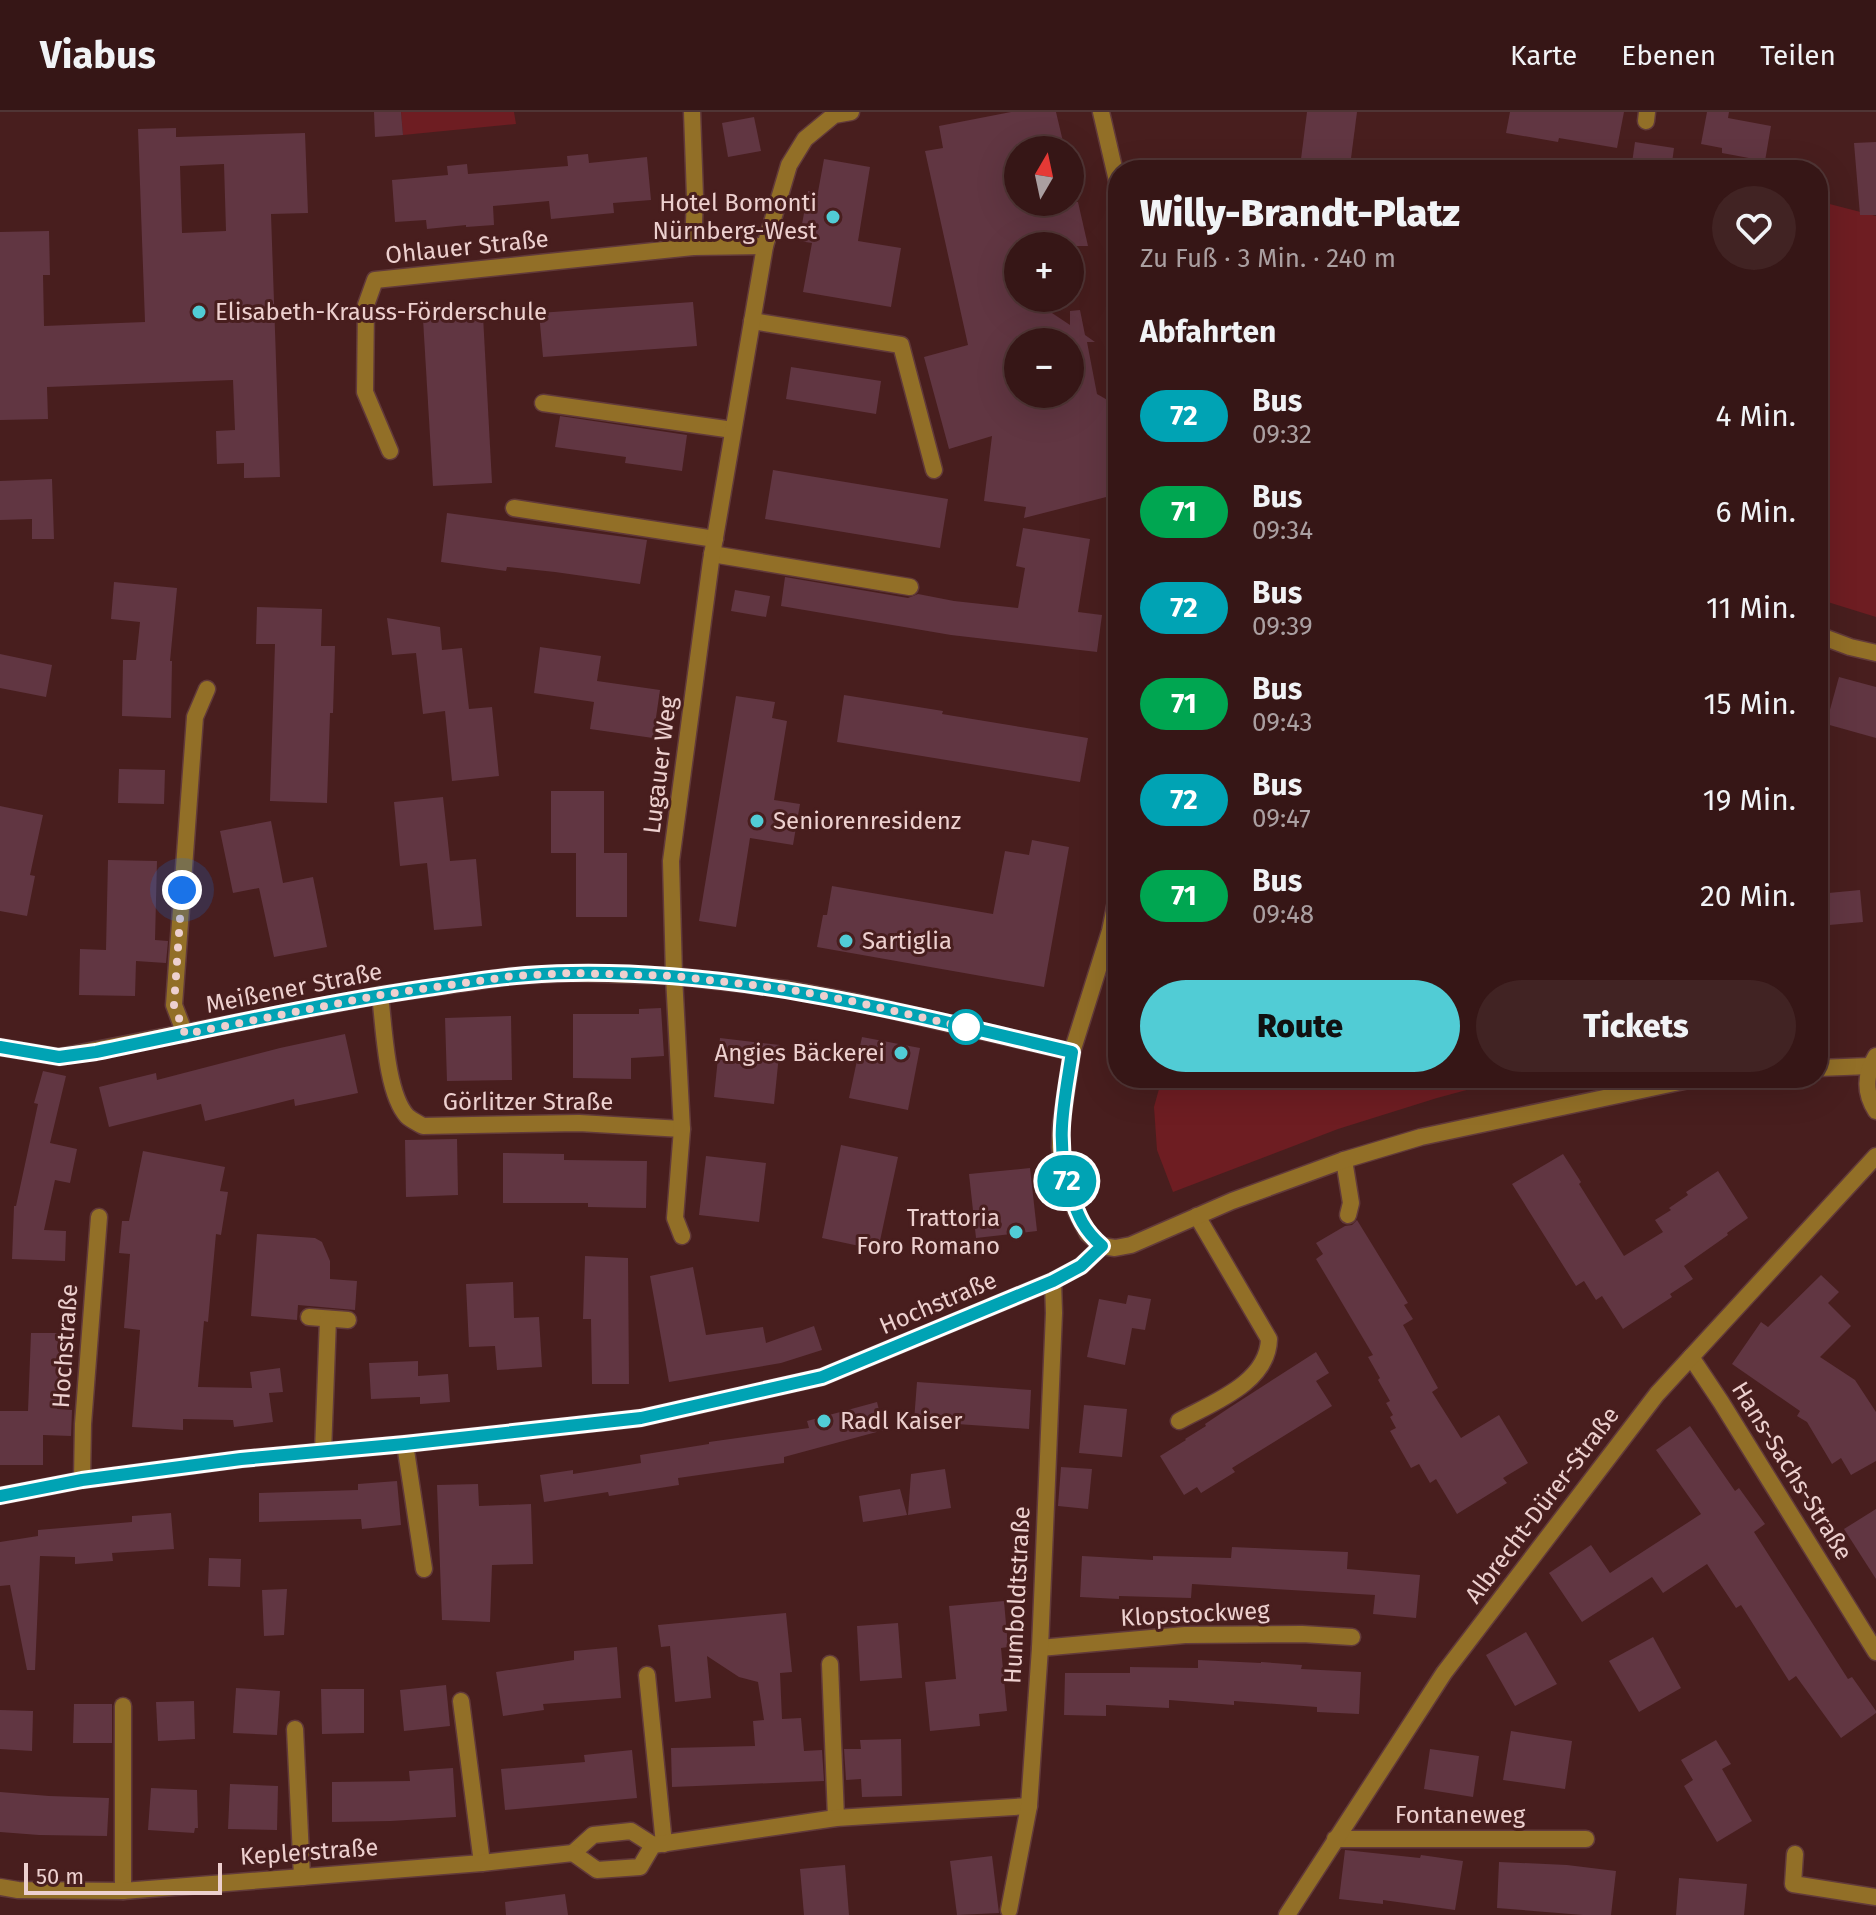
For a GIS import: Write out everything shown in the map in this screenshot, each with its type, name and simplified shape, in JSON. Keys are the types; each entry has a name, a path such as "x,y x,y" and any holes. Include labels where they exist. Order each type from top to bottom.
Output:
{"street":[{"path":"692,112 693,247"},
{"name":"Lugauer Weg","path":"682,1236 675,1218 682,1129 671,861 713,551 765,246 789,165 805,139 834,115 851,112"},
{"path":"1101,112 1112,160"},
{"name":"Ohlauer Straße","path":"390,451 365,392 366,305 375,280 693,247 765,246"},
{"path":"752,321 901,345 934,470"},
{"path":"543,403 733,430"},
{"path":"514,508 713,551 910,587"},
{"path":"1828,639 1876,653"},
{"path":"185,1034 174,1005 195,717 207,689"},
{"path":"1108,937 1072,1052 1060,1147 1076,1211 1088,1234 1102,1246 1115,1248 1131,1245 1232,1201 1344,1160 1421,1137 1651,1088"},
{"name":"Meißener Straße","path":"0,1047 59,1057 380,995 513,976 573,973 674,976 787,989 1072,1052"},
{"name":"Görlitzer Straße","path":"380,995 391,1082 399,1104 408,1117 423,1126 579,1123 682,1129"},
{"path":"1828,1067 1873,1061 1867,1079 1867,1092 1876,1111"},
{"name":"Albrecht-Dürer-Straße","path":"1287,1915 1444,1673 1657,1394 1876,1156"},
{"path":"1344,1160 1351,1203 1348,1215"},
{"path":"1179,1421 1233,1392 1253,1376 1269,1348 1269,1339 1197,1216"},
{"name":"Hochstraße","path":"82,1480 83,1424 99,1217"},
{"name":"Hochstraße","path":"0,1496 82,1480 241,1459 641,1418 822,1377 1053,1281 1081,1266 1102,1246"},
{"name":"Humboldtstraße","path":"1009,1910 1029,1806 1040,1648 1053,1281"},
{"path":"309,1317 348,1320"},
{"path":"323,1452 328,1319"},
{"name":"Hans-Sachs-Straße","path":"1691,1357 1876,1652"},
{"path":"405,1444 424,1569"},
{"name":"Klopstockweg","path":"1040,1648 1185,1635 1302,1634 1352,1637"},
{"path":"830,1664 836,1818"},
{"path":"573,1853 597,1870 640,1867 658,1844 647,1675"},
{"path":"461,1701 482,1863"},
{"path":"123,1706 123,1891"},
{"path":"295,1729 302,1877"},
{"name":"Keplerstraße","path":"0,1887 18,1890 123,1891 482,1863 573,1853 593,1835 631,1831 658,1844 836,1818 1029,1806"},
{"name":"Fontaneweg","path":"1335,1839 1586,1839"},
{"path":"1795,1854 1793,1884 1876,1897"}],"shaded area":[{"path":"401,112 514,112 516,124 403,135"},
{"path":"1828,204 1876,216 1876,617 1828,602"},
{"path":"1159,1088 1474,1088 1338,1129 1173,1192 1157,1150 1154,1107"}],"building":[{"path":"374,112 401,112 403,135 375,137"},
{"path":"1011,112 1056,112 1062,136 1004,136 1004,216 1081,216 1088,246 1084,246 1084,232 1004,232 1004,312 1050,312 1070,325 1070,312 1080,312 1084,328 1004,328 1004,408 1084,408 1084,330 1085,335 1095,342 1087,342 1097,394 1108,400 1108,497 1024,518 1026,507 984,501 992,436 949,449 924,357 968,345 925,151 943,148 939,126"},
{"path":"1307,112 1357,112 1351,160 1301,159"},
{"path":"1510,112 1624,112 1617,148 1506,133"},
{"path":"1707,112 1729,112 1728,118 1771,126 1765,160 1722,153 1722,148 1701,144"},
{"path":"754,117 761,151 728,157 722,123"},
{"path":"176,128 176,137 305,133 308,213 271,214 280,477 244,478 244,463 217,464 216,431 235,430 233,380 47,387 48,419 0,420 0,232 49,231 50,275 43,275 44,326 145,322 138,129","holes":["224,164 226,231 182,233 180,166"]},
{"path":"1635,142 1674,148 1672,160 1632,160"},
{"path":"1876,142 1876,215 1860,215 1854,143"},
{"path":"588,154 589,163 647,157 651,200 613,203 614,213 551,219 549,201 493,206 494,225 427,229 426,220 395,222 392,180 448,175 447,166 467,164 468,174 568,166 567,156"},
{"name":"Hotel Bomonti Nürnberg-West","path":"824,159 870,167 858,241 901,248 891,307 803,292 812,243 799,241 808,191 818,192"},
{"path":"693,302 697,346 543,357 539,313"},
{"path":"483,316 492,483 433,486 423,319"},
{"path":"791,367 881,381 876,414 786,399"},
{"path":"560,416 687,435 682,471 625,463 626,457 555,447"},
{"path":"773,470 948,499 940,548 765,519"},
{"path":"52,479 54,539 32,539 32,519 0,520 0,481"},
{"path":"447,513 647,540 640,584 555,572 507,567 506,571 441,562"},
{"path":"1023,528 1090,539 1078,612 1102,615 1097,652 951,635 781,606 785,577 908,598 918,594 1018,608 1025,568 1016,566"},
{"path":"114,582 177,588 170,661 171,718 122,716 123,660 136,660 140,622 111,619"},
{"path":"735,590 770,596 766,617 731,611"},
{"path":"257,607 322,609 321,646 335,646 327,803 270,801 275,644 256,644"},
{"path":"387,618 440,627 442,650 462,648 469,709 492,707 499,776 452,781 445,711 423,714 416,653 392,655"},
{"path":"540,647 601,656 597,681 660,690 653,738 590,729 594,702 534,693"},
{"path":"0,654 52,665 46,697 0,688"},
{"path":"1839,677 1876,687 1876,738 1828,725"},
{"path":"844,695 1088,738 1080,782 837,742"},
{"name":"Seniorenresidenz","path":"736,696 775,702 772,718 787,721 774,800 800,804 793,845 750,838 736,927 699,921"},
{"path":"119,769 165,770 164,804 118,803"},
{"path":"551,791 604,791 604,853 627,853 627,917 576,917 576,853 551,853"},
{"path":"443,797 450,861 476,859 482,926 434,930 427,863 400,866 394,802"},
{"path":"0,806 43,815 30,875 35,876 27,916 0,911"},
{"path":"271,821 283,883 313,877 327,947 274,957 259,888 233,893 220,831"},
{"path":"1032,840 1069,847 1044,987 817,947 832,886 993,914 1005,851 1029,855"},
{"path":"108,860 157,861 155,940 168,941 166,963 136,961 135,996 79,995 80,949 106,950"},
{"path":"1860,890 1863,922 1828,925 1828,893"},
{"path":"661,1008 664,1056 631,1058 631,1079 573,1078 573,1014 639,1014 639,1009"},
{"path":"511,1016 512,1080 447,1081 445,1018"},
{"path":"345,1034 358,1093 295,1106 294,1099 205,1121 201,1104 109,1127 99,1087 156,1073 157,1080"},
{"path":"862,1037 920,1048 908,1110 849,1098"},
{"path":"720,1038 780,1045 774,1104 714,1097"},
{"path":"43,1071 66,1076 50,1143 77,1149 70,1183 55,1180 44,1230 66,1231 65,1261 12,1259 14,1206"},
{"path":"457,1139 458,1195 406,1197 405,1140"},
{"path":"841,1145 898,1157 878,1250 822,1238"},
{"path":"143,1151 225,1167 220,1191 228,1192 221,1235 216,1234 198,1387 252,1388 250,1372 280,1368 283,1392 269,1393 273,1422 234,1427 233,1420 183,1419 183,1430 132,1427 140,1330 124,1328 130,1254 119,1253 122,1221 129,1221"},
{"path":"503,1153 564,1154 564,1160 647,1161 646,1208 588,1207 588,1203 503,1203"},
{"path":"1563,1154 1624,1256 1663,1232 1655,1220 1688,1195 1686,1192 1718,1171 1748,1218 1684,1266 1693,1279 1670,1294 1672,1297 1623,1329 1602,1296 1596,1300 1584,1281 1576,1286 1512,1184"},
{"path":"706,1156 766,1163 759,1222 699,1215"},
{"path":"1030,1168 1037,1231 976,1238 969,1174"},
{"path":"1357,1220 1408,1303 1404,1305 1413,1319 1403,1325 1438,1388 1432,1392 1461,1438 1499,1415 1528,1463 1503,1478 1507,1483 1457,1514 1436,1479 1430,1483 1419,1464 1411,1468 1390,1431 1396,1428 1386,1403 1390,1401 1368,1357 1373,1355 1316,1259 1323,1254 1316,1243"},
{"path":"257,1234 315,1238 322,1242 330,1261 330,1279 357,1281 355,1310 298,1305 297,1320 251,1316"},
{"path":"585,1256 628,1258 629,1384 592,1384 591,1319 583,1319"},
{"path":"693,1267 706,1335 763,1327 766,1343 814,1326 822,1350 781,1363 669,1382 650,1276"},
{"path":"1821,1275 1839,1292 1828,1303 1851,1326 1820,1357 1855,1380 1876,1412 1876,1461 1851,1475 1841,1458 1832,1464 1807,1422 1797,1416 1800,1411 1732,1364 1761,1322 1768,1327"},
{"path":"513,1282 514,1318 539,1317 542,1367 497,1370 495,1346 469,1347 466,1284"},
{"path":"1128,1295 1151,1299 1145,1330 1132,1328 1125,1365 1087,1357 1099,1299 1126,1304"},
{"path":"31,1333 61,1333 57,1409 72,1410 71,1436 43,1435 43,1465 0,1465 0,1411 28,1411"},
{"path":"1316,1352 1329,1373 1316,1381 1332,1406 1232,1468 1235,1472 1201,1493 1197,1487 1184,1495 1160,1456"},
{"path":"418,1361 418,1376 448,1374 450,1402 420,1404 420,1397 371,1399 369,1363"},
{"path":"917,1382 1031,1390 1029,1429 914,1421"},
{"path":"877,1402 884,1430 784,1457 784,1463 678,1478 679,1485 544,1502 540,1475 573,1470 573,1474 641,1463 640,1455 809,1428 807,1421"},
{"path":"1084,1405 1127,1409 1122,1457 1079,1453"},
{"path":"1690,1426 1735,1491 1739,1488 1765,1524 1754,1532 1848,1679 1852,1677 1876,1711 1841,1738 1796,1676 1789,1681 1741,1605 1736,1608 1707,1564 1663,1593 1652,1577 1582,1622 1549,1573 1591,1545 1610,1573 1701,1514 1656,1450"},
{"path":"1061,1467 1092,1469 1088,1509 1058,1506"},
{"path":"945,1469 951,1508 908,1515 911,1474"},
{"path":"397,1481 401,1525 362,1529 361,1519 259,1522 259,1493 358,1490 358,1484"},
{"path":"478,1484 479,1506 531,1504 533,1564 492,1565 490,1622 442,1620 437,1485"},
{"path":"900,1489 907,1515 863,1522 859,1496"},
{"path":"1876,1509 1876,1579 1844,1529"},
{"path":"171,1513 174,1549 112,1553 113,1561 75,1564 75,1557 40,1556 35,1670 27,1670 10,1585 0,1586 0,1542 38,1536 38,1530 132,1522 132,1516"},
{"path":"1232,1547 1348,1552 1347,1569 1420,1575 1416,1618 1373,1614 1375,1595 1192,1584 1191,1598 1080,1597 1082,1556 1153,1560 1153,1556 1231,1558"},
{"path":"209,1558 241,1559 240,1587 208,1586"},
{"path":"287,1589 284,1635 264,1636 262,1590"},
{"path":"1004,1601 1008,1647 1001,1648 1007,1711 979,1714 980,1726 930,1731 925,1682 956,1679 949,1606"},
{"path":"786,1613 792,1672 780,1673 782,1719 801,1718 804,1751 822,1750 824,1781 672,1787 671,1748 755,1746 753,1721 764,1720 758,1682 739,1677 707,1656 711,1698 675,1702 670,1646 661,1647 658,1625"},
{"path":"898,1623 902,1678 860,1681 857,1626"},
{"path":"1526,1632 1557,1684 1515,1706 1486,1655"},
{"path":"1653,1637 1681,1688 1639,1712 1609,1661"},
{"path":"617,1647 621,1698 543,1704 544,1710 503,1716 496,1672 574,1660 574,1651"},
{"path":"1198,1660 1302,1665 1301,1669 1361,1672 1359,1714 1317,1712 1317,1707 1169,1700 1169,1708 1106,1705 1106,1716 1064,1715 1065,1673 1130,1673 1130,1667 1198,1668"},
{"path":"446,1685 450,1726 404,1731 400,1690"},
{"path":"236,1688 280,1691 277,1735 233,1733"},
{"path":"321,1689 364,1689 364,1733 322,1734"},
{"path":"194,1701 195,1739 158,1741 156,1702"},
{"path":"74,1704 112,1704 112,1743 73,1743"},
{"path":"0,1710 33,1711 32,1751 0,1749"},
{"path":"1511,1731 1572,1741 1565,1789 1503,1780"},
{"path":"901,1739 902,1796 862,1797 861,1779 846,1780 844,1749 861,1749 860,1740"},
{"path":"1716,1740 1731,1764 1722,1769 1752,1821 1717,1842 1684,1786 1693,1780 1681,1760"},
{"path":"1430,1749 1479,1756 1473,1797 1424,1789"},
{"path":"632,1750 637,1798 505,1810 501,1769 585,1762 584,1755"},
{"path":"453,1768 456,1817 332,1822 332,1782 410,1781 409,1771"},
{"path":"230,1784 278,1786 277,1830 228,1829"},
{"path":"151,1788 197,1790 198,1828 194,1833 148,1830"},
{"path":"0,1792 109,1798 107,1836 0,1832"},
{"path":"1345,1850 1463,1861 1455,1910 1383,1900 1383,1904 1339,1899"},
{"path":"992,1856 999,1913 957,1915 950,1861"},
{"path":"1499,1862 1616,1871 1611,1915 1497,1908"},
{"path":"845,1865 849,1915 804,1915 800,1869"},
{"path":"1679,1878 1747,1884 1744,1915 1676,1915"},
{"path":"565,1894 568,1915 506,1915 505,1902"}],"bus line":[{"name":"72","path":"0,1047 59,1057 96,1052 380,995 513,976 573,973 674,976 787,989 1072,1052 1060,1147 1076,1211 1088,1234 1102,1246 1081,1266 1053,1281 822,1377 724,1400 641,1418 241,1459 82,1480 0,1496"}],"place":[{"name":"Hotel Bomonti Nürnberg-West","path":"833,217"},
{"name":"Elisabeth-Krauss-Förderschule","path":"199,312"},
{"name":"Seniorenresidenz","path":"757,821"},
{"name":"Sartiglia","path":"846,941"},
{"name":"Angies Bäckerei","path":"901,1053"},
{"name":"Trattoria Foro Romano","path":"1016,1232"},
{"name":"Radl Kaiser","path":"824,1421"}],"route":[{"path":"182,890 174,1005 185,1034 380,995 513,976 573,973 674,976 787,989 966,1027"}]}
